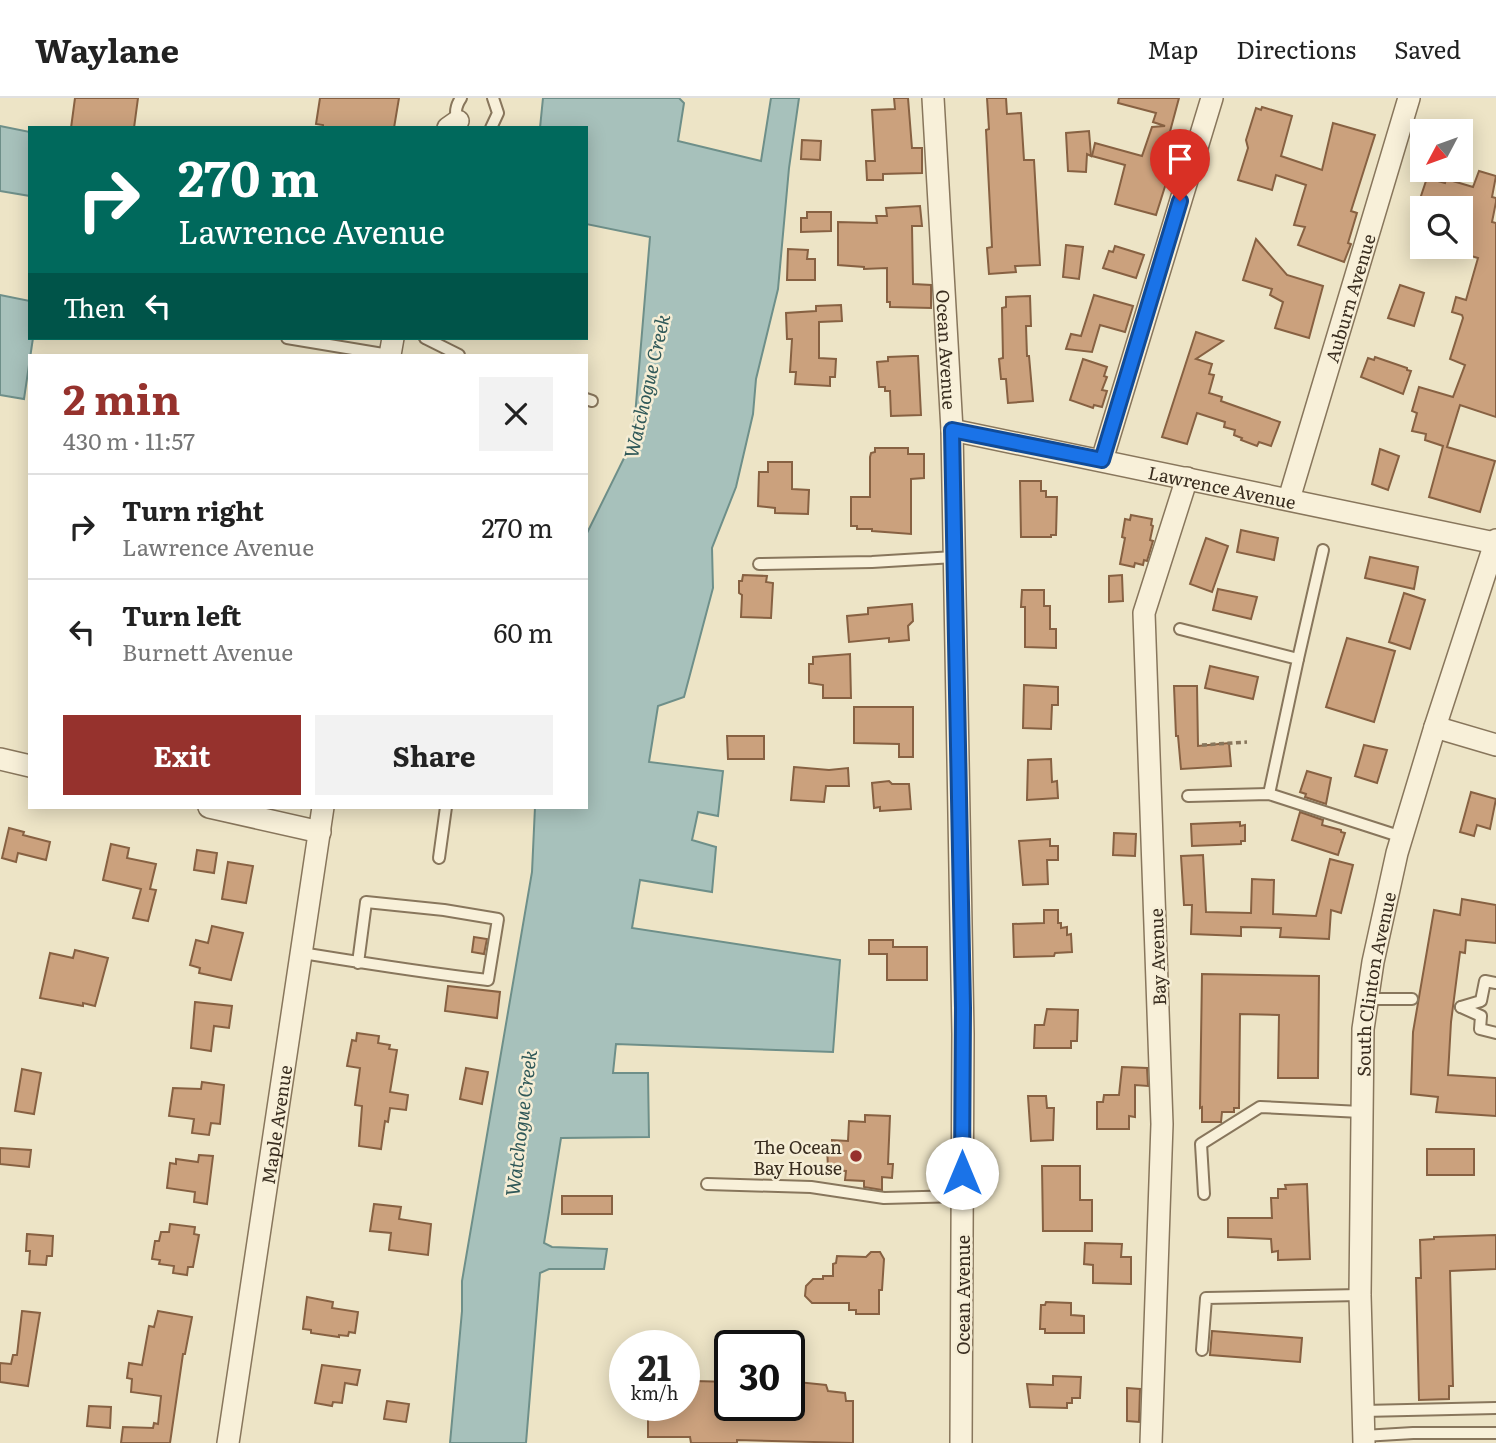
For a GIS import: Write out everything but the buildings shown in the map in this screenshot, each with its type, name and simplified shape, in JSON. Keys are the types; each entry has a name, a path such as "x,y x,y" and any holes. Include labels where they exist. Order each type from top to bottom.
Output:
{"street":[{"name":"Ocean Avenue","path":"933,98 952,430 963,1034 961,1443"},
{"path":"1102,460 1212,98"},
{"name":"Auburn Avenue","path":"1289,499 1409,98"},
{"name":"Lawrence Avenue","path":"952,430 1496,542"},
{"name":"Bay Avenue","path":"1151,1443 1162,1124 1144,613 1187,478"},
{"name":"South Clinton Avenue","path":"1364,1439 1360,1295 1361,1112 1363,1029 1367,999 1402,837 1496,542"},
{"path":"1435,727 1496,745"},
{"path":"0,759 28,766"},
{"path":"218,809 320,832"},
{"name":"Maple Avenue","path":"228,1443 323,809"}],"lane":[{"path":"456,126 456,107 461,98"},
{"path":"492,126 498,113 493,98"},
{"path":"299,340 383,354"},
{"path":"429,340 457,354"},
{"path":"1269,793 1323,550"},
{"path":"759,564 954,557"},
{"path":"1180,629 1298,659"},
{"path":"1188,796 1269,793 1402,837"},
{"path":"439,858 446,809"},
{"path":"302,953 358,963 488,980 498,919 366,902 358,963"},
{"path":"1496,983 1485,981 1481,1001 1461,1007 1481,1016 1480,1029 1496,1033"},
{"path":"1367,999 1412,999"},
{"path":"1204,1194 1201,1144 1260,1107 1361,1112"},
{"path":"707,1184 811,1187 884,1198 962,1196"},
{"path":"1202,1350 1206,1298 1360,1295"},
{"path":"1363,1412 1496,1408"},
{"path":"1364,1439 1413,1433 1496,1433"}],"path":[{"path":"1202,745 1247,742"}],"water":[{"name":"Watchogue Creek","path":"543,98 679,98 684,103 678,141 761,161 771,98 799,98 789,168 778,289 756,379 753,414 736,487 712,548 713,588 684,697 658,706 649,762 723,771 718,816 698,812 692,840 716,847 712,892 640,880 632,928 840,960 833,1052 616,1044 613,1073 648,1073 649,1137 561,1138 544,1243 552,1247 607,1249 604,1269 549,1269 540,1273 526,1443 450,1443 462,1311 462,1281 532,872 535,809 588,809 588,531 633,440 650,237 588,224 588,126 540,126"},
{"path":"0,126 28,132 28,196 0,191"},
{"path":"0,295 28,301 28,340 33,340 31,354 28,354 24,399 0,395"}],"place":[{"name":"The Ocean Bay House","path":"856,1156"}],"route":[{"path":"962,1173 963,1008 952,430 1102,460 1180,201"}]}
